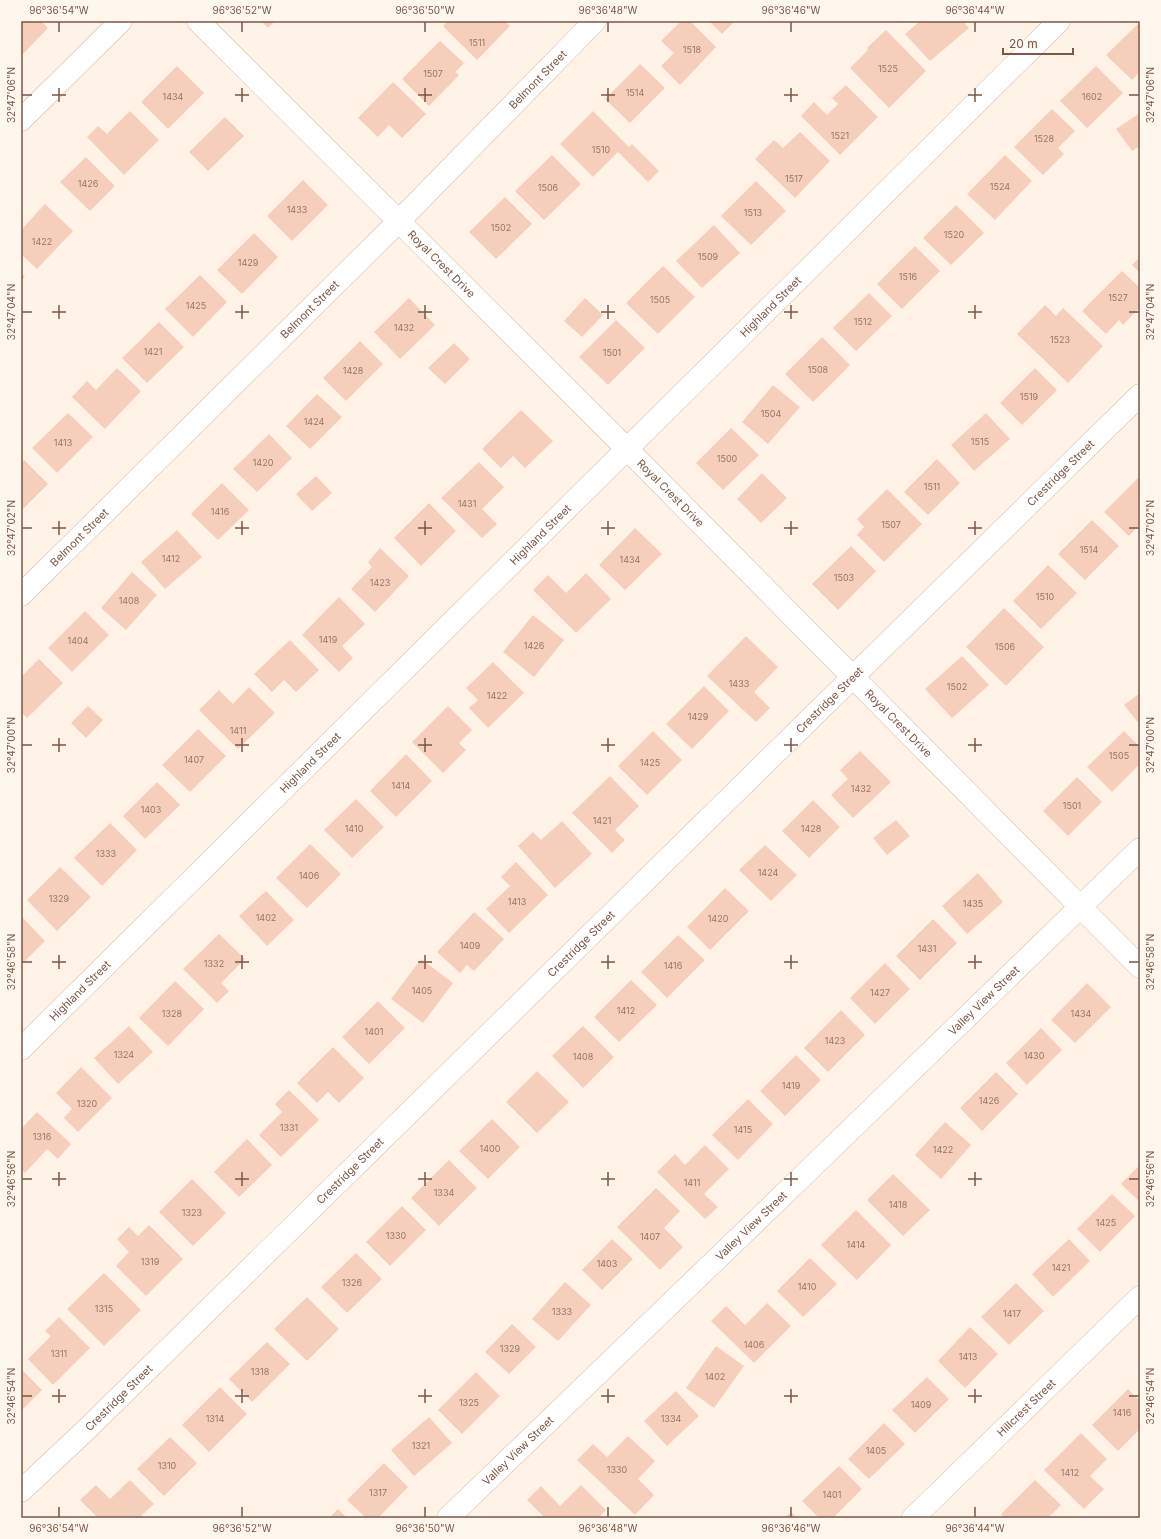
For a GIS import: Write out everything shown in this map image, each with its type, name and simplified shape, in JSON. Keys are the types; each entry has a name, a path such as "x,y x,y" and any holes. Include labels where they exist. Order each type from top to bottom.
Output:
{"street":[{"path":"21,120 121,21"},
{"name":"Royal Crest Drive","path":"198,21 627,449 1140,967"},
{"name":"Belmont Street","path":"21,596 398,221 595,21"},
{"name":"Highland Street","path":"21,1049 1059,21"},
{"name":"Crestridge Street","path":"21,1491 94,1422 1140,395"},
{"name":"Valley View Street","path":"448,1518 1140,849"},
{"name":"Hillcrest Street","path":"914,1518 1140,1297"}],"building":[{"path":"21,21 41,21 48,28 21,56"},
{"path":"261,21 275,21 268,28"},
{"path":"448,21 505,21 510,26 477,60 443,26"},
{"path":"681,21 690,21 716,47 680,85 661,66 674,53 661,41"},
{"path":"709,21 735,21 722,34"},
{"path":"920,21 963,21 969,28 930,61 905,34"},
{"path":"1140,22 1140,72 1132,80 1106,55"},
{"path":"886,30 926,71 889,108 850,68 868,50 867,48"},
{"path":"440,41 464,63 455,72 459,75 429,106 402,79"},
{"path":"640,64 665,88 630,123 605,99"},
{"path":"177,66 204,93 168,129 141,102"},
{"path":"1096,66 1123,93 1087,128 1060,101"},
{"path":"393,82 426,114 402,138 389,125 378,137 358,118"},
{"path":"846,85 878,117 840,155 801,116 814,102 827,115 838,104 832,98"},
{"path":"1052,109 1075,131 1058,148 1064,154 1043,175 1014,147"},
{"path":"130,111 159,140 124,175 87,137 98,126 107,134"},
{"path":"593,111 629,147 632,144 659,171 648,182 618,152 593,177 560,144"},
{"path":"1140,113 1140,146 1132,151 1116,129"},
{"path":"225,117 244,136 208,171 189,152"},
{"path":"800,132 830,161 795,198 755,159 774,140 783,148"},
{"path":"552,155 581,184 544,220 515,191"},
{"path":"1005,155 1032,181 995,220 967,194"},
{"path":"86,157 115,186 90,211 60,182"},
{"path":"303,180 328,205 292,241 267,216"},
{"path":"756,181 786,211 751,245 721,216"},
{"path":"505,197 532,224 496,259 469,232"},
{"path":"45,204 73,231 37,269 21,254 21,230"},
{"path":"956,205 984,233 951,265 923,238"},
{"path":"714,225 740,253 702,288 676,261"},
{"path":"254,233 278,257 242,294 217,270"},
{"path":"915,246 940,271 902,309 877,284"},
{"path":"1140,257 1140,273 1132,265"},
{"path":"663,266 695,297 658,334 626,303"},
{"path":"1122,271 1140,288 1140,307 1123,325 1119,320 1106,334 1082,311"},
{"path":"21,272 25,277 21,280"},
{"path":"200,275 227,302 193,337 165,309"},
{"path":"869,293 892,316 856,351 833,328"},
{"path":"409,298 435,325 400,359 374,332"},
{"path":"585,298 603,315 582,337 564,321"},
{"path":"1045,305 1056,316 1063,308 1103,346 1068,383 1017,334"},
{"path":"616,320 645,348 608,385 579,357"},
{"path":"159,322 184,347 147,383 122,358"},
{"path":"822,337 850,365 813,402 785,374"},
{"path":"360,341 383,364 346,401 323,378"},
{"path":"454,343 470,359 445,384 428,368"},
{"path":"117,368 141,391 105,429 72,397 87,381 96,390"},
{"path":"1035,368 1057,390 1022,425 1000,403"},
{"path":"773,385 800,407 768,444 742,422"},
{"path":"317,394 342,417 310,449 286,426"},
{"path":"521,410 553,441 525,468 513,456 501,468 482,449"},
{"path":"68,413 93,437 57,473 32,448"},
{"path":"986,413 1010,439 974,471 951,445"},
{"path":"731,428 759,455 723,490 696,463"},
{"path":"269,434 292,458 257,492 233,469"},
{"path":"937,459 960,483 928,515 904,492"},
{"path":"24,460 48,484 21,511 21,463"},
{"path":"479,462 504,487 482,509 497,524 482,538 441,498"},
{"path":"762,473 787,498 761,523 737,499"},
{"path":"316,476 332,493 312,511 296,494"},
{"path":"1140,476 1140,524 1129,536 1104,512"},
{"path":"222,483 249,510 218,540 191,514"},
{"path":"887,489 922,524 884,562 857,535 864,527 857,519"},
{"path":"429,503 456,531 421,566 394,538"},
{"path":"1092,520 1119,546 1085,580 1058,554"},
{"path":"635,528 662,554 625,590 599,565"},
{"path":"177,530 202,557 165,589 141,562"},
{"path":"851,546 876,571 838,610 812,584"},
{"path":"380,548 409,576 375,612 351,589 372,567 368,562"},
{"path":"1048,565 1077,593 1041,629 1013,601"},
{"path":"132,572 157,595 126,630 101,608"},
{"path":"586,573 611,599 576,633 533,590 548,575 566,593"},
{"path":"339,597 365,624 342,646 353,658 339,672 302,635"},
{"path":"1004,608 1044,647 1006,686 966,647"},
{"path":"85,611 109,635 72,672 48,648"},
{"path":"533,615 564,640 534,677 503,652"},
{"path":"746,636 778,667 754,692 770,708 756,722 707,676"},
{"path":"290,640 319,670 296,692 284,680 272,692 254,674"},
{"path":"962,656 989,685 952,718 925,689"},
{"path":"39,659 63,683 27,718 21,712 21,677"},
{"path":"493,662 524,693 488,728 469,708 478,700 466,688"},
{"path":"704,686 729,711 692,749 666,724"},
{"path":"249,687 275,713 238,749 199,710 219,690 233,704"},
{"path":"1140,693 1140,725 1124,705"},
{"path":"88,706 103,720 86,738 71,723"},
{"path":"448,706 472,730 459,743 466,750 443,773 412,742"},
{"path":"198,729 226,756 190,792 162,765"},
{"path":"653,731 682,760 647,795 618,766"},
{"path":"1124,731 1140,747 1140,764 1112,792 1087,767"},
{"path":"860,751 891,782 853,818 831,795 848,779 840,770"},
{"path":"406,754 432,781 396,817 370,791"},
{"path":"610,776 639,806 615,830 625,840 612,853 572,813"},
{"path":"1077,777 1102,802 1068,836 1043,811"},
{"path":"157,782 180,805 145,839 123,816"},
{"path":"356,799 384,827 352,858 324,830"},
{"path":"813,800 840,827 809,858 782,831"},
{"path":"896,820 910,836 887,855 873,838"},
{"path":"562,821 592,854 555,888 518,846 533,832 541,840"},
{"path":"110,823 137,850 102,886 74,858"},
{"path":"310,844 341,874 307,908 276,878"},
{"path":"765,845 797,875 771,901 739,870"},
{"path":"516,862 548,895 509,933 486,909 510,886 501,877"},
{"path":"60,867 91,897 57,931 27,900"},
{"path":"978,873 1003,902 967,934 942,906"},
{"path":"725,888 749,911 710,950 687,927"},
{"path":"266,891 294,920 267,946 239,916"},
{"path":"474,912 504,939 474,971 467,965 460,973 437,952"},
{"path":"21,916 45,941 21,965"},
{"path":"933,919 957,943 920,980 896,956"},
{"path":"219,934 245,959 221,983 229,991 217,1003 183,969"},
{"path":"678,935 705,960 667,998 641,972"},
{"path":"421,959 453,983 423,1023 391,999"},
{"path":"885,963 910,989 875,1024 850,998"},
{"path":"631,980 657,1005 619,1042 594,1017"},
{"path":"175,981 204,1009 168,1046 139,1018"},
{"path":"1087,983 1111,1007 1075,1043 1051,1020"},
{"path":"378,1001 405,1028 369,1064 342,1037"},
{"path":"841,1010 865,1035 828,1072 804,1048"},
{"path":"129,1026 153,1052 118,1084 94,1058"},
{"path":"583,1026 614,1057 583,1088 552,1056"},
{"path":"1041,1028 1062,1050 1027,1085 1006,1063"},
{"path":"333,1047 364,1078 339,1103 328,1092 317,1103 297,1083"},
{"path":"796,1055 821,1080 785,1116 760,1091"},
{"path":"81,1067 112,1098 78,1132 64,1118 72,1109 56,1093"},
{"path":"537,1071 569,1102 537,1133 506,1102"},
{"path":"996,1072 1018,1094 982,1131 960,1108"},
{"path":"289,1090 319,1120 281,1157 259,1135 282,1112 275,1104"},
{"path":"748,1099 773,1124 738,1160 712,1135"},
{"path":"37,1112 71,1144 58,1159 47,1149 25,1173 21,1169 21,1129"},
{"path":"492,1119 520,1147 488,1179 459,1151"},
{"path":"945,1122 971,1145 941,1179 915,1155"},
{"path":"247,1139 272,1165 239,1197 214,1172"},
{"path":"705,1145 729,1169 704,1194 718,1207 705,1219 657,1172 675,1154 685,1165"},
{"path":"449,1160 477,1188 439,1226 411,1198"},
{"path":"1140,1165 1140,1202 1121,1184"},
{"path":"893,1174 930,1210 903,1236 867,1200"},
{"path":"192,1179 226,1213 193,1246 159,1212"},
{"path":"656,1188 680,1211 664,1228 683,1247 660,1270 617,1227"},
{"path":"1112,1194 1135,1216 1100,1252 1077,1229"},
{"path":"402,1206 426,1230 390,1266 366,1242"},
{"path":"856,1210 891,1245 857,1280 821,1245"},
{"path":"149,1225 183,1259 146,1296 116,1266 129,1252 117,1239 129,1227 138,1236"},
{"path":"612,1239 633,1259 602,1290 582,1270"},
{"path":"1069,1239 1090,1261 1053,1297 1032,1274"},
{"path":"356,1253 382,1279 347,1313 321,1287"},
{"path":"810,1258 837,1284 803,1317 777,1291"},
{"path":"104,1273 141,1310 104,1346 67,1309"},
{"path":"565,1282 591,1305 558,1341 532,1319"},
{"path":"1016,1283 1044,1311 1009,1345 981,1317"},
{"path":"307,1297 339,1329 307,1361 274,1329"},
{"path":"767,1303 791,1326 754,1363 711,1321 726,1306 745,1325"},
{"path":"59,1317 90,1348 53,1385 28,1359 51,1336 45,1331"},
{"path":"512,1324 536,1347 509,1374 485,1352"},
{"path":"970,1327 998,1354 965,1388 938,1361"},
{"path":"267,1342 290,1364 252,1402 229,1379"},
{"path":"716,1346 744,1366 714,1408 686,1388"},
{"path":"21,1369 42,1390 21,1411"},
{"path":"476,1372 500,1396 462,1434 438,1410"},
{"path":"927,1377 949,1399 915,1433 892,1410"},
{"path":"220,1387 247,1414 209,1452 182,1425"},
{"path":"1128,1389 1140,1401 1140,1429 1118,1451 1092,1425"},
{"path":"676,1391 699,1416 667,1446 644,1421"},
{"path":"429,1417 452,1443 414,1476 391,1450"},
{"path":"884,1423 905,1444 869,1479 848,1459"},
{"path":"1081,1433 1107,1459 1090,1476 1104,1489 1084,1509 1044,1470"},
{"path":"628,1436 655,1461 638,1479 654,1495 635,1515 577,1460 593,1444 607,1457"},
{"path":"170,1437 197,1463 164,1496 137,1469"},
{"path":"384,1463 408,1487 378,1518 366,1518 347,1500"},
{"path":"839,1466 862,1489 833,1518 819,1518 802,1501"},
{"path":"130,1480 154,1504 139,1518 98,1518 80,1500 96,1485 110,1499"},
{"path":"1035,1480 1061,1505 1048,1518 1005,1518 1001,1514"},
{"path":"581,1485 606,1510 598,1518 545,1518 527,1500 541,1486 560,1506"},
{"path":"338,1509 347,1518 329,1518"},
{"path":"791,1512 797,1518 784,1518"}]}
